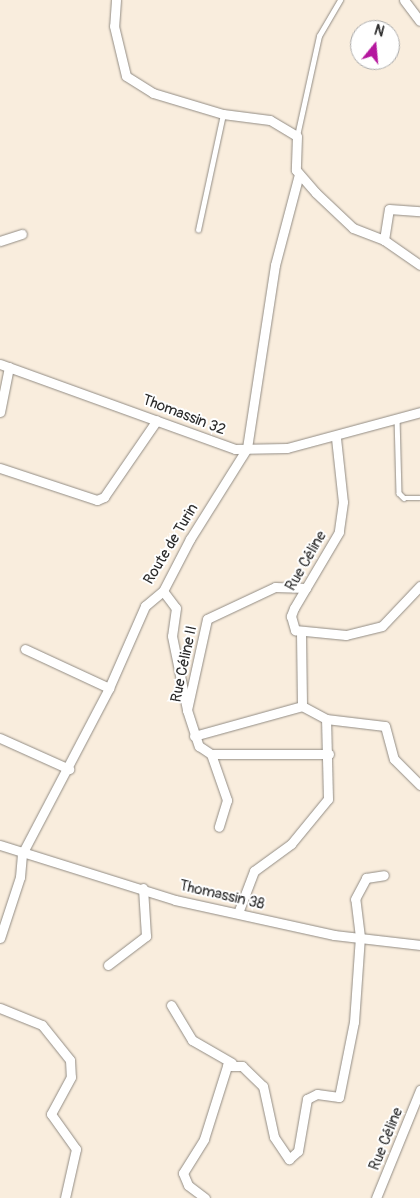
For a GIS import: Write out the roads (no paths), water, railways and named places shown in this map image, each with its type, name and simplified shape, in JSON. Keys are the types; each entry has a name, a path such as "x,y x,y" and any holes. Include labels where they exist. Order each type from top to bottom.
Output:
{"street":[{"path":"116,0 114,26 126,76 153,93 223,114 270,120 297,136"},
{"path":"404,0 420,21"},
{"name":"Route de Turin","path":"0,938 20,877 22,854 69,769 110,688 145,606 163,591 190,539 247,448 274,265 299,174 297,136"},
{"path":"299,174 353,228 384,240 420,265"},
{"path":"384,240 389,209 420,211"},
{"path":"0,241 22,234"},
{"path":"0,412 4,366"},
{"name":"Thomassin 32","path":"4,366 157,420 211,442 247,448 287,448 336,438 397,416 420,412"},
{"path":"0,468 97,500 104,497 157,420"},
{"name":"Rue Céline","path":"302,706 300,633 295,630 291,616 339,532 343,502 336,438"},
{"path":"300,633 356,634 382,626 420,586"},
{"name":"Rue Céline II","path":"211,754 194,736 187,710 207,619 275,587 306,588"},
{"path":"163,591 176,608 172,636 187,710"},
{"path":"25,649 110,688"},
{"path":"194,736 302,706 326,719 385,726 394,759 420,785"},
{"path":"238,913 254,871 291,844 328,799 329,754 326,719"},
{"path":"0,738 69,769"},
{"path":"219,827 227,800 211,754 329,754"},
{"name":"Thomassin 38","path":"0,845 22,854 238,913 360,938 420,944"},
{"path":"171,1005 192,1040 232,1063 263,1086 280,1152 294,1158 307,1099 317,1094 336,1098 342,1092 354,1022 360,938 355,899 358,886 366,878 384,875"},
{"path":"108,965 146,936 143,888"},
{"path":"0,1008 42,1025 70,1060 71,1077 51,1114 76,1149 65,1198"},
{"path":"205,1198 188,1185 183,1173 204,1139 221,1073 232,1063"},
{"name":"Rue Céline","path":"376,1198 420,1090"}],"lane":[{"path":"297,136 319,36 340,0"},
{"path":"198,230 223,114"},
{"path":"397,416 399,493 404,498 420,498"}]}
